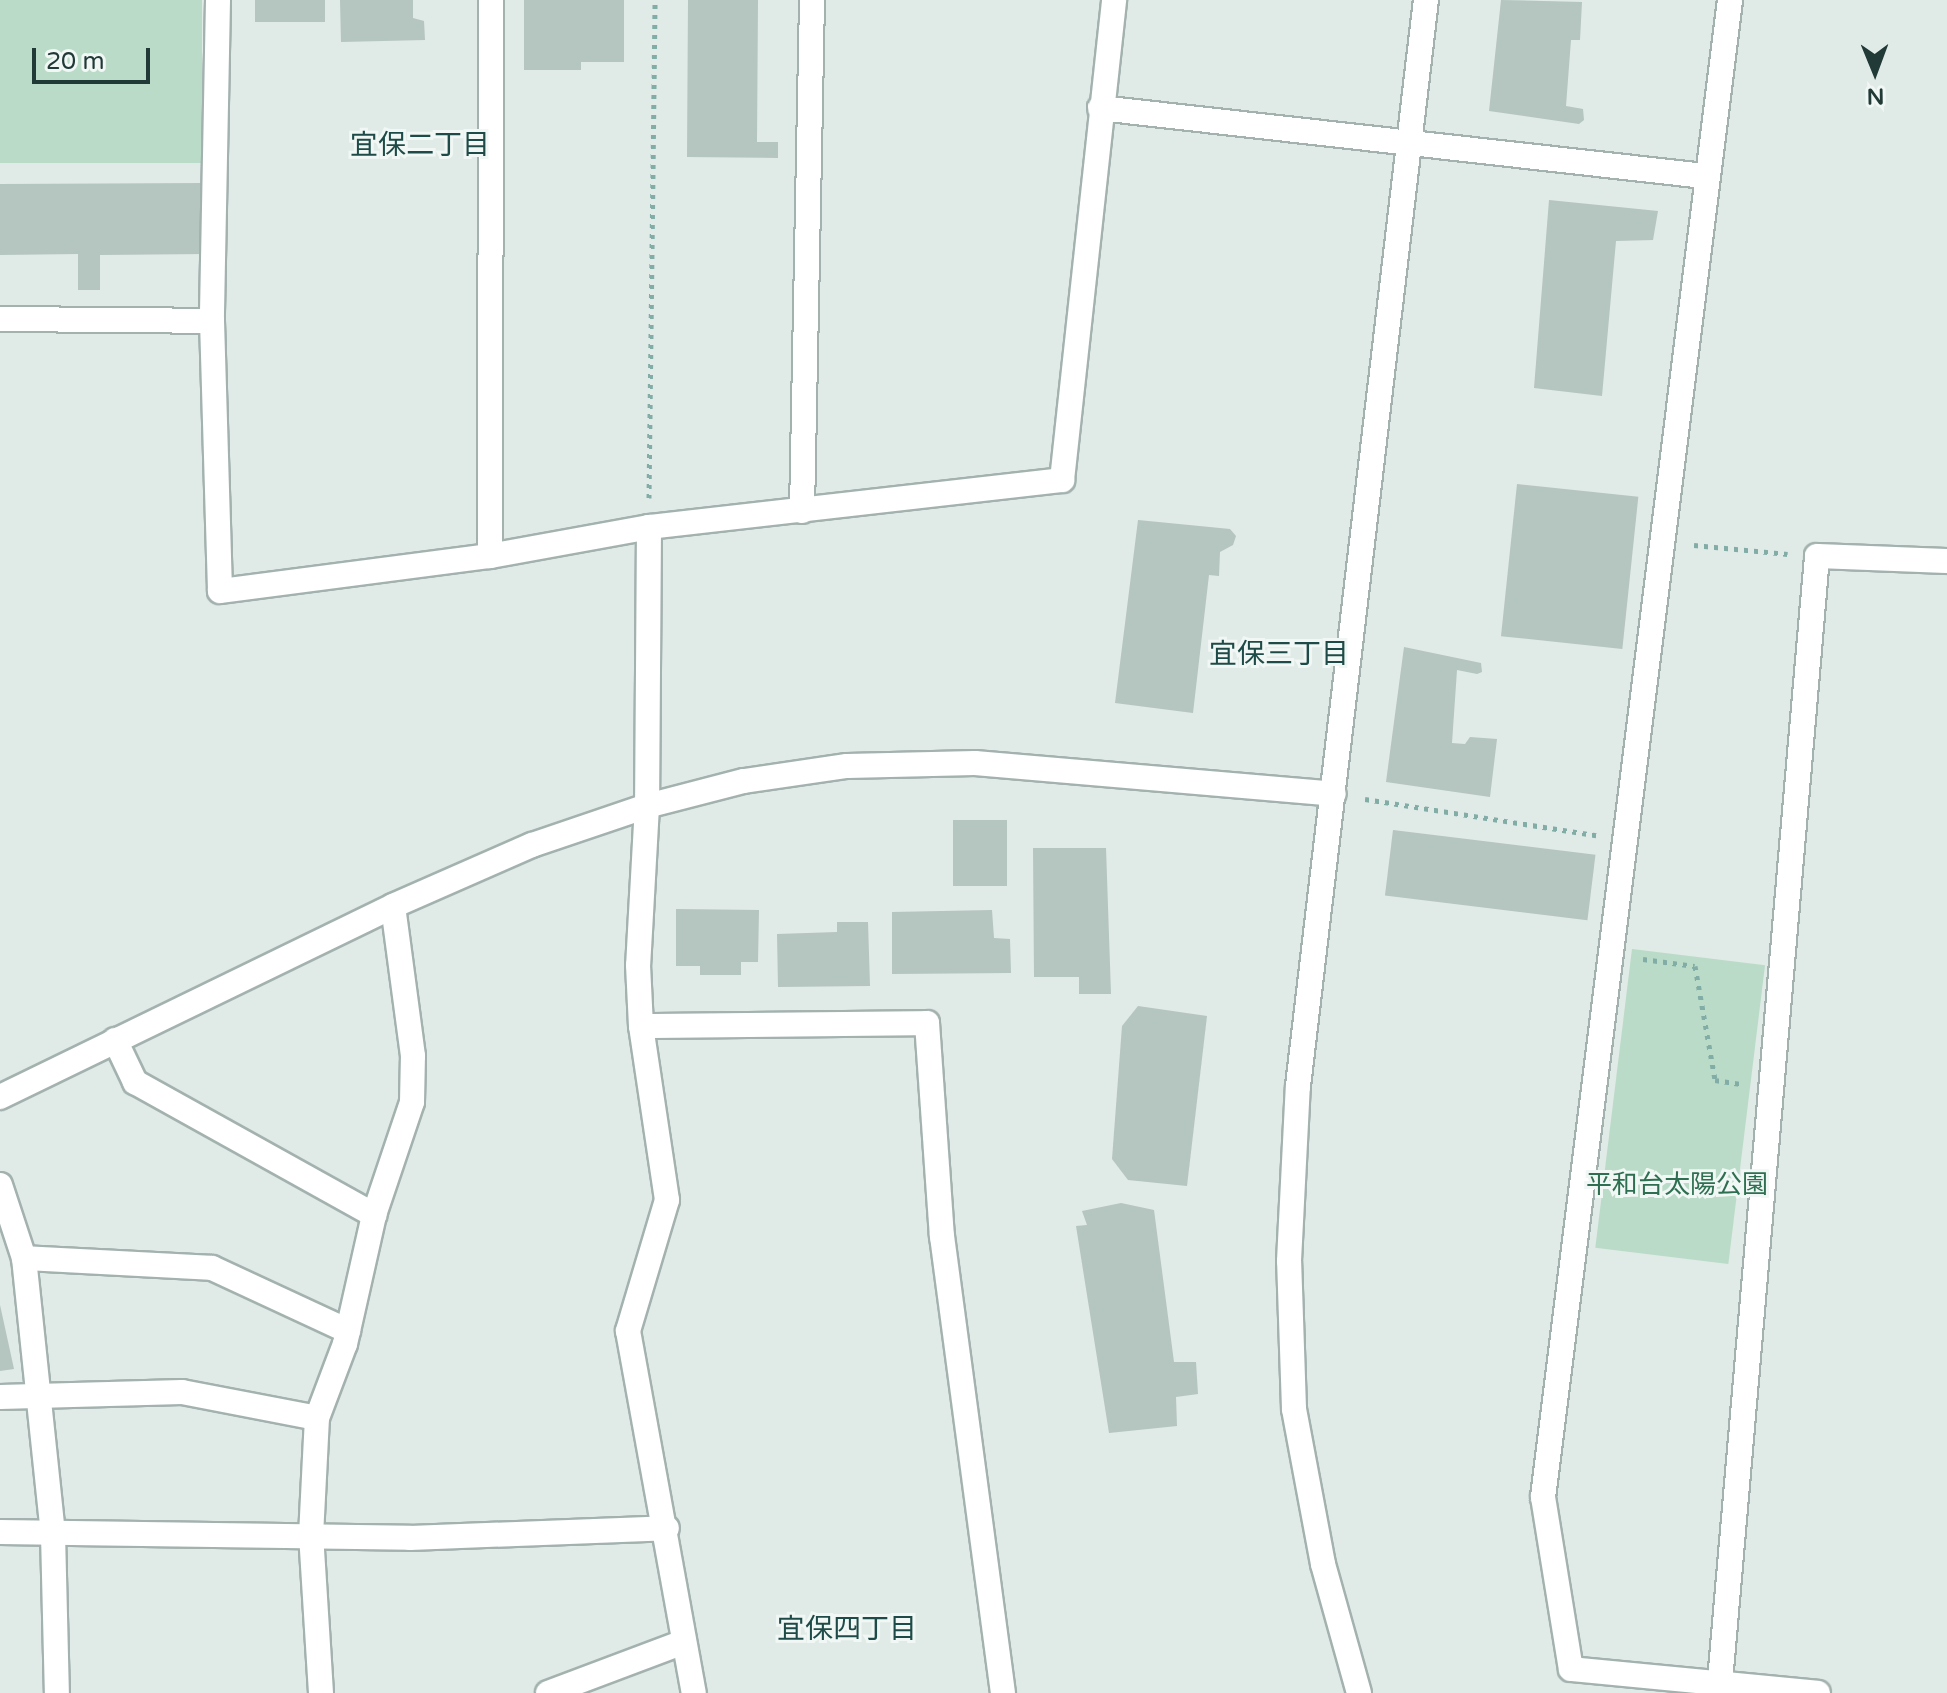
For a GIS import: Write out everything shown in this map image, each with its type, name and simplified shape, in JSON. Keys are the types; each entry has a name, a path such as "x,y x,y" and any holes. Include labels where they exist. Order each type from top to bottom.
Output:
{"street":[{"path":"218,0 212,321 220,591 490,556 649,527 1062,480 1114,0"},
{"path":"490,556 491,0"},
{"path":"802,511 812,0"},
{"path":"1359,1693 1323,1564 1294,1409 1289,1261 1298,1086 1426,0"},
{"path":"1730,0 1704,176 1543,1497 1571,1669 1720,1688 1818,1693"},
{"path":"1100,108 1704,176"},
{"path":"0,319 212,321"},
{"path":"649,527 647,806 638,965 641,1026 667,1200 628,1331 667,1528 694,1693"},
{"path":"1720,1688 1817,556 1947,561"},
{"path":"0,1097 393,906 532,845 647,806 744,781 847,766 975,763 1334,794"},
{"path":"314,1692 311,1536 317,1418 348,1331 374,1215 412,1102 413,1056 393,906"},
{"path":"641,1026 927,1023 942,1236 1003,1693"},
{"path":"115,1040 135,1082 374,1215"},
{"path":"0,1185 24,1258 35,1394 53,1534 57,1693"},
{"path":"24,1258 212,1268 348,1331"},
{"path":"0,1397 182,1392 317,1418"},
{"path":"0,1532 410,1538 667,1528"},
{"path":"548,1693 684,1642"}],"path":[{"path":"649,527 655,0"},
{"path":"1661,543 1817,556"},
{"path":"1334,794 1625,839"},
{"path":"1610,954 1695,966 1715,1080 1771,1090"}],"green space":[{"path":"0,0 202,0 202,163 0,163"},
{"name":"平和台太陽公園","path":"1632,949 1765,965 1728,1264 1595,1248"}],"building":[{"path":"255,0 325,0 325,22 255,22"},
{"path":"340,0 413,0 413,18 424,21 425,40 341,42"},
{"path":"524,0 624,0 624,62 581,62 581,70 524,70"},
{"path":"688,0 758,0 757,142 778,142 778,158 687,157"},
{"path":"1501,0 1582,2 1580,40 1571,40 1566,106 1583,109 1584,120 1579,124 1489,111"},
{"path":"205,183 205,254 100,255 100,290 78,290 78,254 0,255 0,184"},
{"path":"1549,200 1658,211 1653,240 1616,241 1602,396 1534,388"},
{"path":"1517,484 1638,497 1622,649 1501,636"},
{"path":"1138,520 1230,529 1236,536 1233,545 1220,552 1219,576 1209,575 1193,713 1115,703"},
{"path":"1404,647 1481,663 1482,672 1477,674 1457,670 1452,743 1465,744 1470,737 1497,739 1490,797 1386,782"},
{"path":"953,820 1007,820 1007,886 953,886"},
{"path":"1393,830 1595,855 1587,920 1385,896"},
{"path":"1033,848 1106,848 1111,994 1079,994 1079,977 1034,977"},
{"path":"676,909 759,910 758,962 741,962 741,975 700,975 700,966 676,966"},
{"path":"992,910 994,938 1010,939 1011,973 892,974 892,912"},
{"path":"837,922 868,922 870,986 778,987 777,934 837,932"},
{"path":"1138,1006 1207,1016 1187,1186 1128,1180 1112,1159 1122,1026"},
{"path":"1121,1203 1154,1210 1174,1362 1196,1362 1198,1394 1176,1397 1177,1426 1109,1433 1076,1226 1087,1225 1082,1211"},
{"path":"0,1305 14,1369 0,1371"}],"district":[{"name":"宜保二丁目","path":"420,145"},
{"name":"宜保三丁目","path":"1279,654"},
{"name":"宜保四丁目","path":"847,1629"}]}
